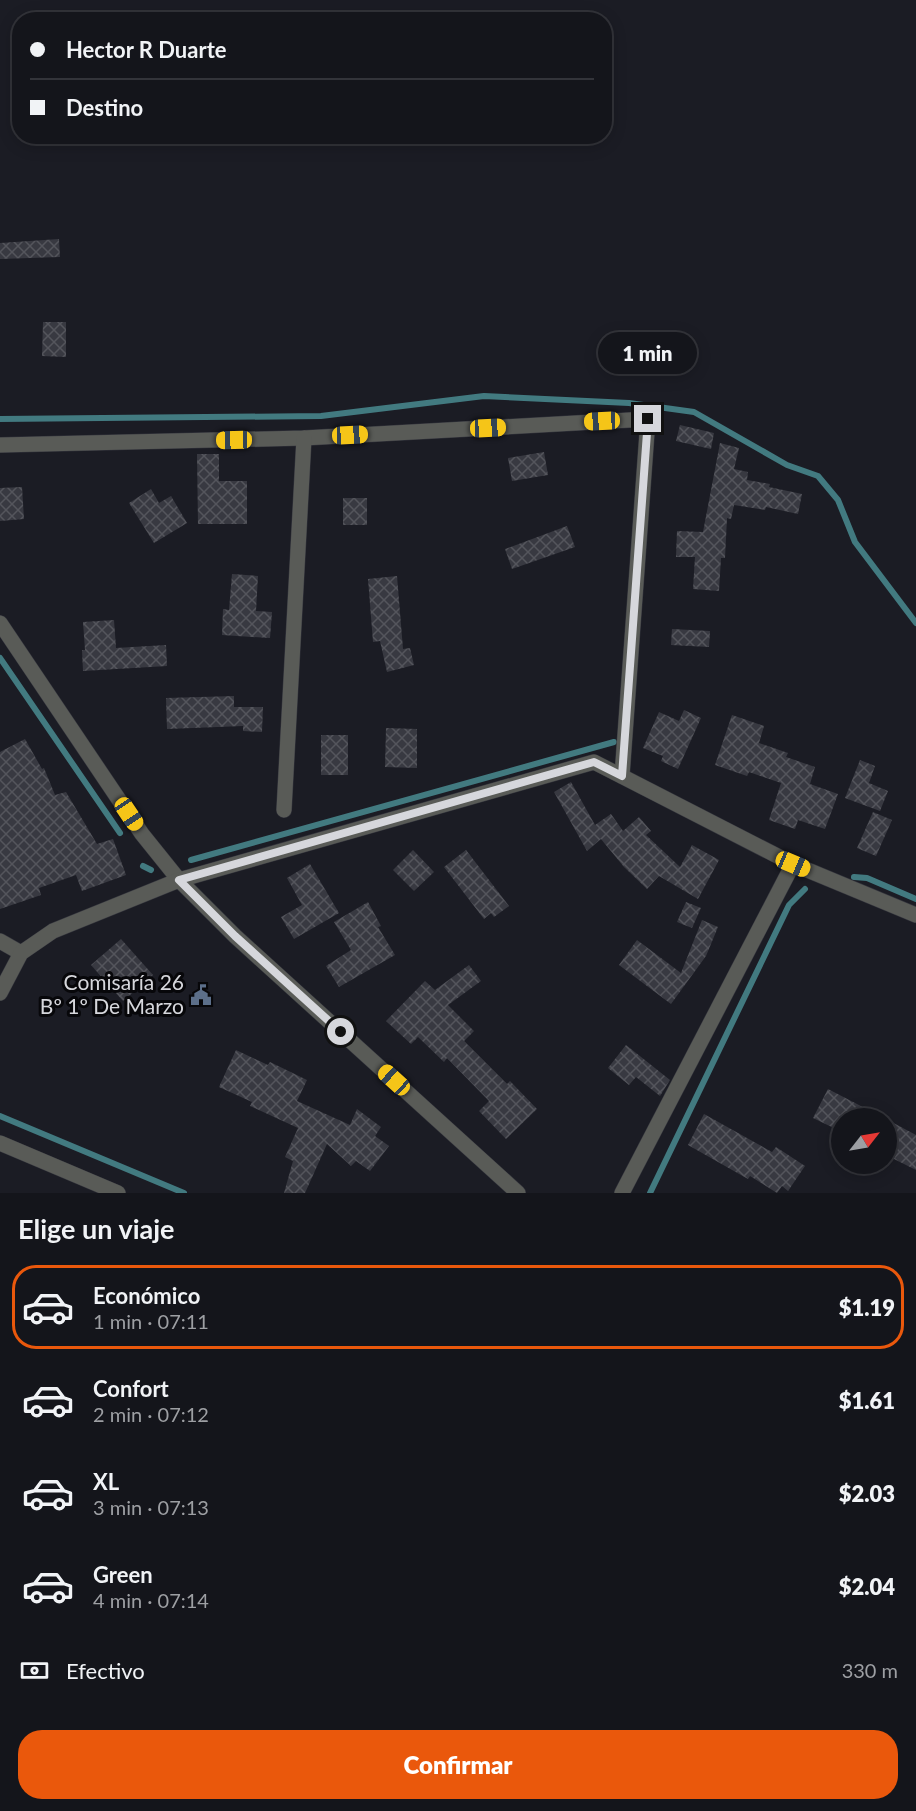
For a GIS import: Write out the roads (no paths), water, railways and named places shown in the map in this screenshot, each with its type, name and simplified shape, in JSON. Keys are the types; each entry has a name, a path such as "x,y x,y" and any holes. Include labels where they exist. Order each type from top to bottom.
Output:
{"street":[{"path":"0,445 304,438 648,419 622,776"},
{"path":"284,810 304,438"},
{"path":"0,623 142,834 179,880 235,936 518,1193"},
{"path":"0,993 21,953 53,931 179,880 594,762 793,864 916,915"},
{"path":"622,1193 793,864"},
{"path":"0,940 21,953"},
{"path":"0,1143 118,1193"}],"waterway":[{"path":"0,419 321,416 484,396 629,403 694,412 787,465 818,476 838,500 855,542 916,623"},
{"path":"0,658 120,833"},
{"path":"191,860 614,742"},
{"path":"143,866 151,870"},
{"path":"854,877 867,878 916,899"},
{"path":"650,1193 789,905 805,889"},
{"path":"0,1116 184,1193"}],"place":[{"name":"Comisaría 26 Bº 1º De Marzo","path":"201,995"}]}
